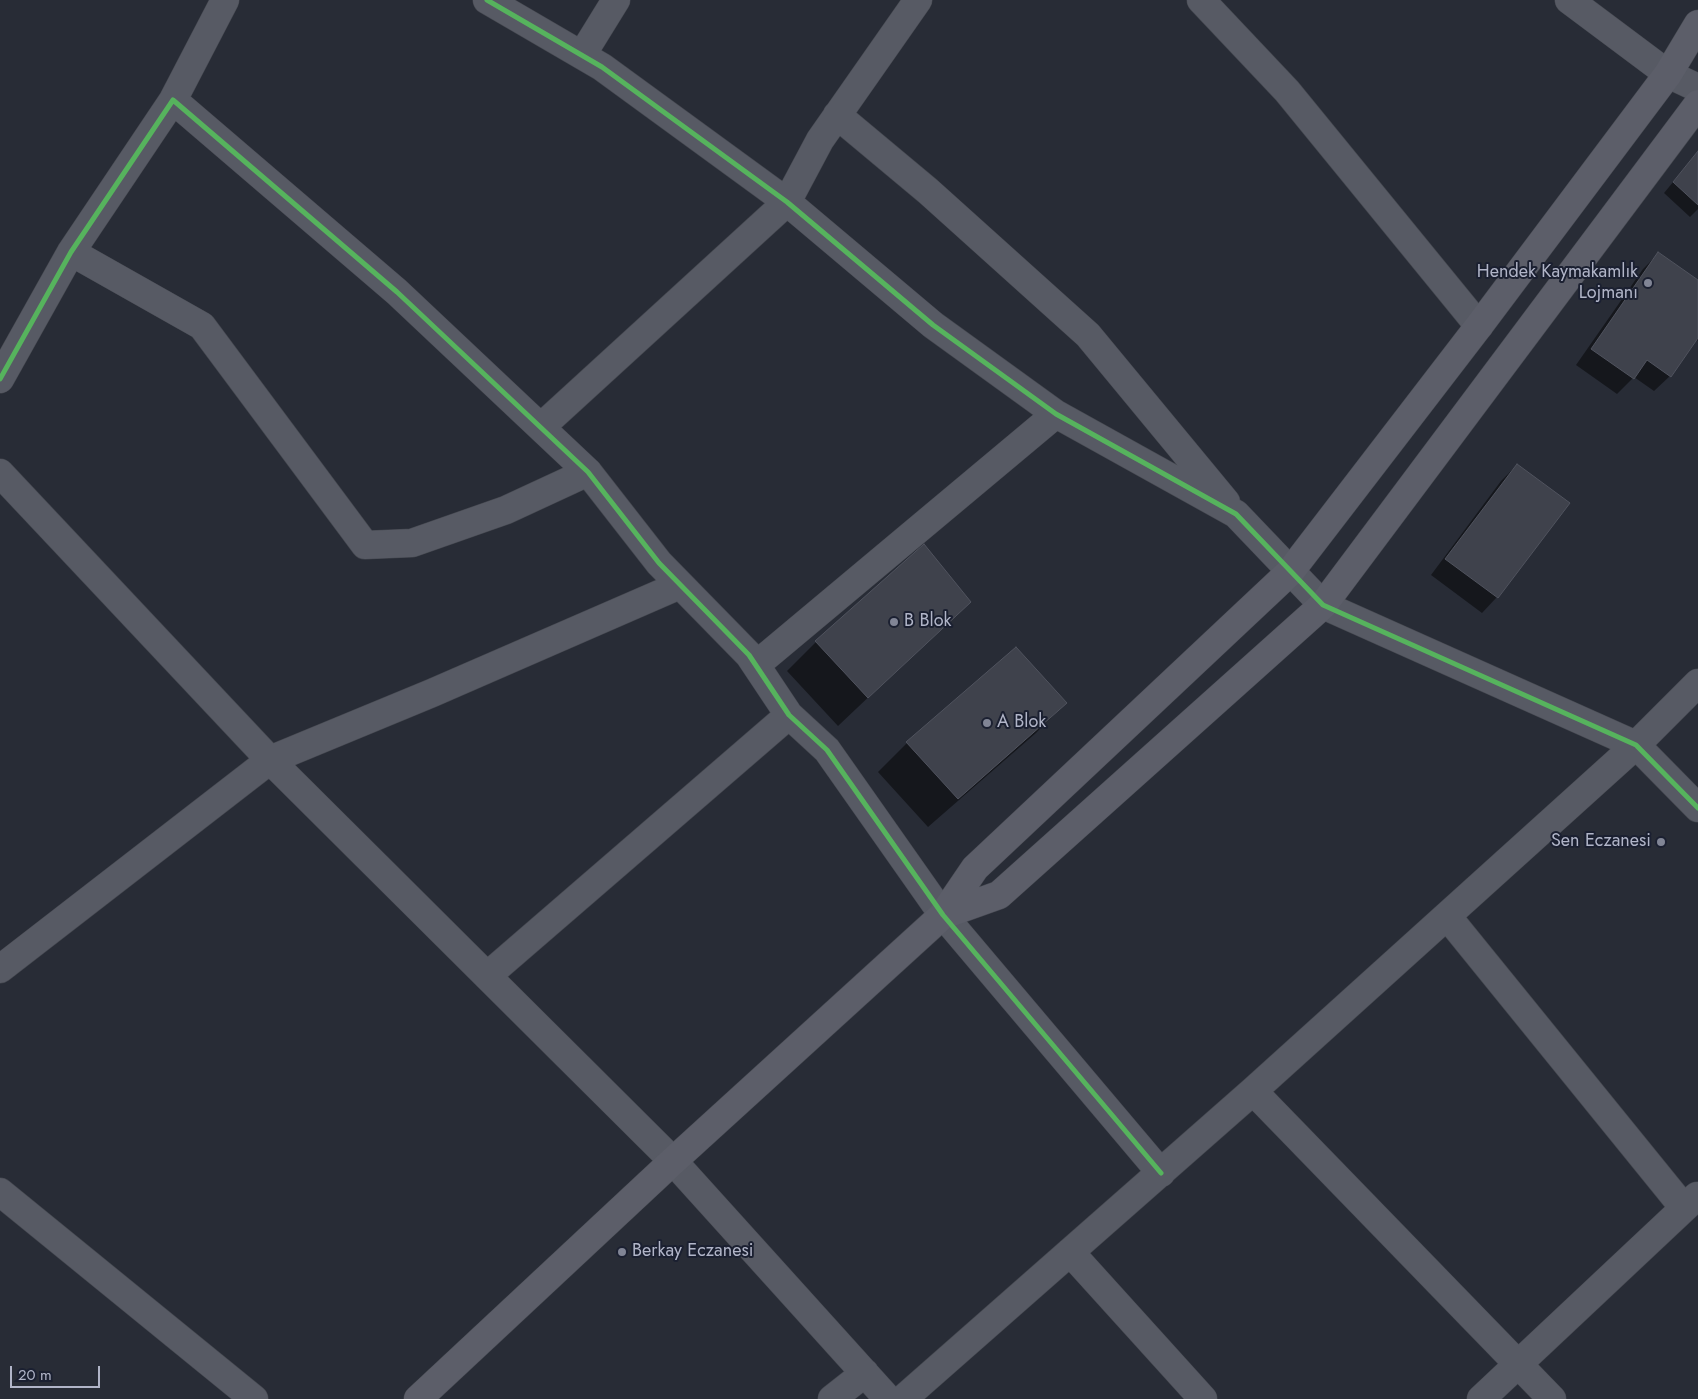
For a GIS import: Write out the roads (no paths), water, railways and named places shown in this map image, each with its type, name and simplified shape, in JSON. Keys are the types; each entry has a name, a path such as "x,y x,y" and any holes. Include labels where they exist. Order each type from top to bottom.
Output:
{"main road":[{"path":"418,1399 943,915 975,868 1290,572 1480,326 1668,74 1698,24"},
{"path":"943,915 999,895 1323,605 1698,104"}],"street":[{"path":"0,379 71,252 173,100 225,0"},
{"path":"488,0 582,55 787,202 933,324 1056,414 1236,514"},
{"path":"582,55 616,0"},
{"path":"540,427 787,202 820,140 918,0"},
{"path":"1201,0 1287,91 1480,326"},
{"path":"1569,0 1668,74 1698,88"},
{"path":"173,100 397,292 588,472 659,563 749,655 789,714 827,750 943,915 1160,1172"},
{"path":"837,115 928,191 1088,335 1236,514 1323,605 1636,745 1698,808"},
{"path":"71,252 202,326 364,544 412,543 506,510 588,472"},
{"path":"756,665 1056,414"},
{"path":"0,472 270,760 673,1162 888,1399"},
{"path":"0,969 270,760 432,693 680,585"},
{"path":"903,1399 1253,1091 1636,745 1698,683"},
{"path":"488,976 789,714"},
{"path":"1447,916 1691,1201 1481,1399"},
{"path":"1253,1091 1552,1399"},
{"path":"0,1192 254,1399"},
{"path":"1070,1252 1202,1399"},
{"path":"832,1399 864,1373"}],"place":[{"name":"Hendek Kaymakamlık Lojmanı","path":"1648,283"},
{"name":"B Blok","path":"894,622"},
{"name":"A Blok","path":"987,723"},
{"name":"Sen Eczanesi","path":"1661,842"},
{"name":"Berkay Eczanesi","path":"622,1252"}]}
